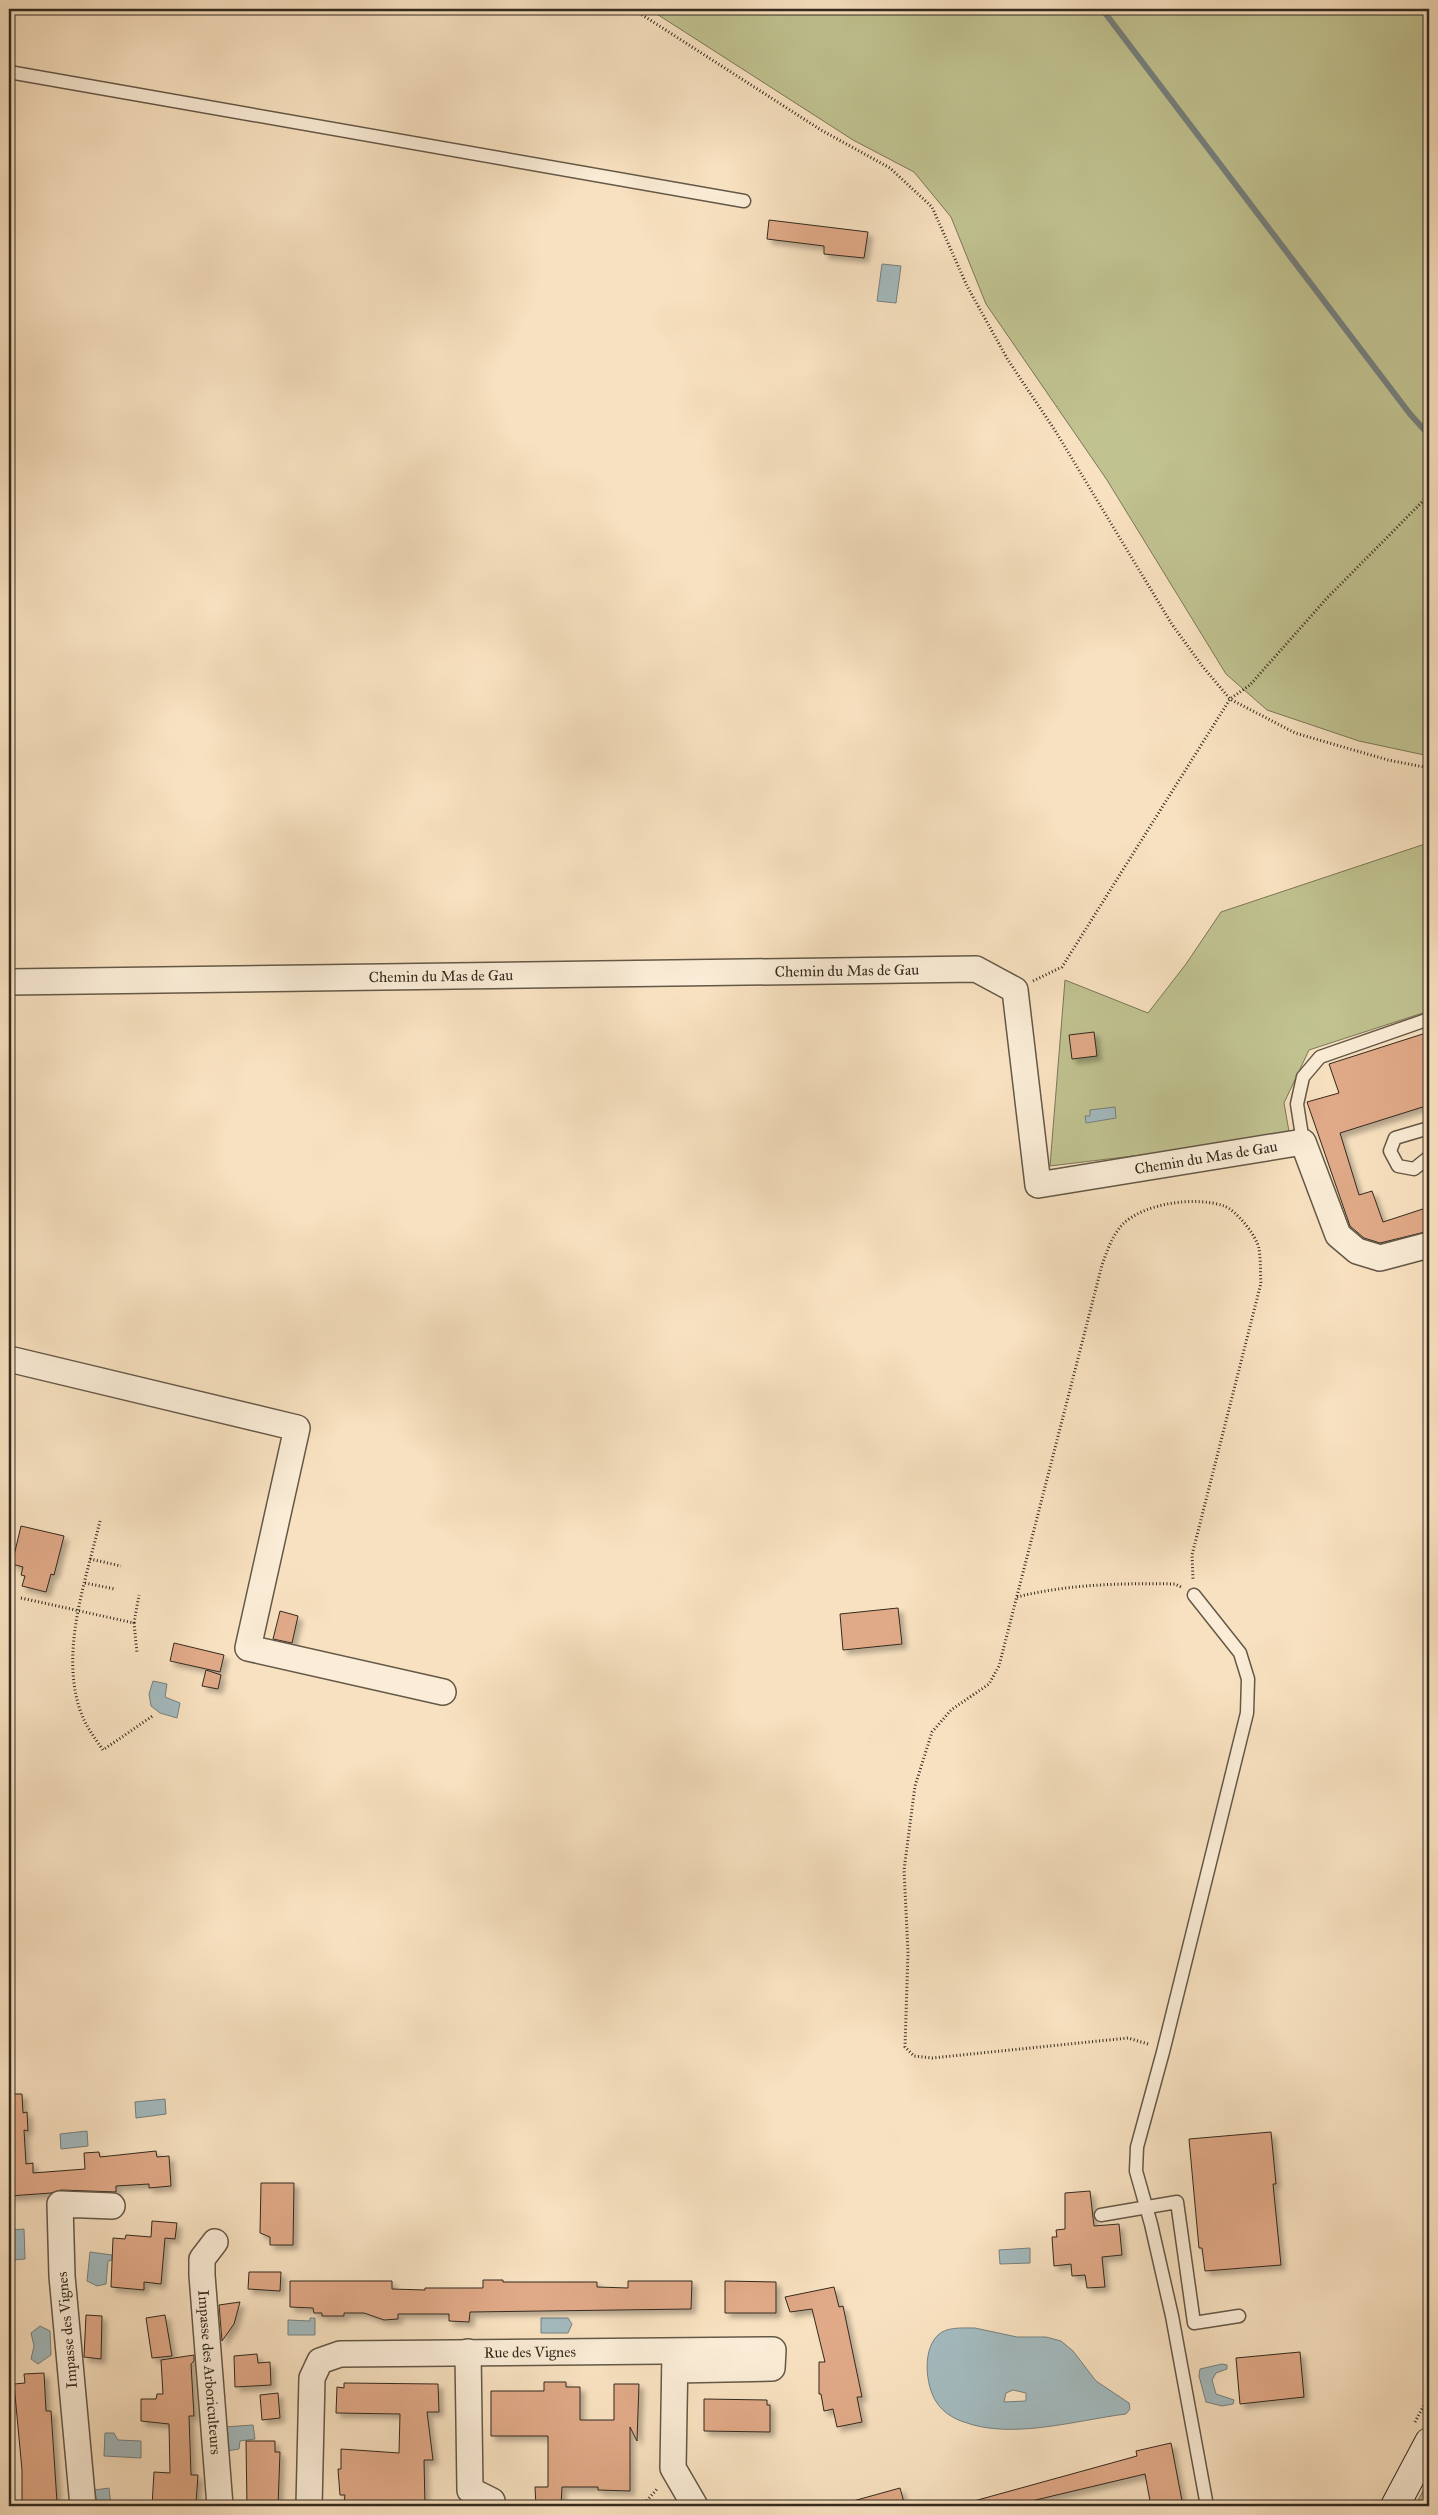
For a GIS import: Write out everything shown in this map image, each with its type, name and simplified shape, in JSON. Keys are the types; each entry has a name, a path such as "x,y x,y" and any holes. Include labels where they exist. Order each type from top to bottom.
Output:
{"main road":[{"path":"1395,2506 1429,2442"}],"street":[{"name":"Chemin du Mas de Gau","path":"9,982 976,969 1015,990 1038,1185 1303,1142"},
{"path":"1303,1142 1338,1236 1356,1251 1380,1258 1429,1245"},
{"path":"9,1359 297,1428 248,1648 444,1692"},
{"name":"Impasse des Vignes","path":"83,2506 62,2276 60,2204 112,2206"},
{"name":"Impasse des Arboriculteurs","path":"215,2242 202,2259 202,2275 220,2506"},
{"path":"468,2352 470,2490 492,2501"},
{"name":"Rue des Vignes","path":"309,2506 312,2378 320,2361 340,2354 468,2352 675,2360 673,2468 695,2506"}],"lane":[{"path":"9,72 744,201"},
{"path":"1303,1142 1297,1104 1303,1077 1320,1057 1429,1019"},
{"path":"1429,1128 1395,1138 1390,1151 1398,1166 1406,1168 1414,1169 1429,1157"},
{"path":"1194,1595 1240,1653 1248,1679 1247,1713 1163,2052 1137,2148 1136,2171 1147,2208 1172,2316 1207,2506"},
{"path":"1101,2215 1177,2202 1194,2323 1239,2316"}],"path":[{"path":"633,9 813,125 890,168 932,206 968,286 1008,360 1061,441 1171,623 1203,667 1230,699 1295,733 1388,760 1429,768"},
{"path":"1015,990 1062,967 1230,699 1250,685 1327,598 1429,495"},
{"path":"1163,2052 1145,2042 1128,2038 932,2058 914,2056 904,2047 908,1952 904,1870 915,1786 932,1732 951,1710 989,1684 999,1666 1102,1265 1111,1242 1122,1225 1142,1210 1194,1202 1225,1206 1246,1224 1259,1248 1261,1283 1192,1555 1194,1595"},
{"path":"100,1521 79,1611 72,1656 74,1683 80,1709 88,1727 103,1750 154,1715"},
{"path":"90,1559 121,1566"},
{"path":"86,1582 115,1589"},
{"path":"1017,1597 1051,1589 1129,1583 1175,1584 1194,1595"},
{"path":"137,1653 134,1623 140,1595"},
{"path":"22,1598 134,1623"}],"green space":[{"path":"649,9 1429,9 1429,756 1359,741 1267,710 1226,674 1107,480 986,304 951,217 914,172 853,140"},
{"path":"1429,839 1429,1011 1309,1050 1284,1103 1290,1137 1050,1166 1065,980 1148,1013 1186,964 1221,912 1428,843"},
{"path":"1429,2480 1429,2506 1415,2506"}],"water":[{"path":"882,264 901,266 896,303 877,301"},
{"path":"1115,1107 1116,1118 1086,1123 1085,1116 1090,1116 1090,1110"},
{"path":"153,1681 167,1684 165,1697 180,1703 177,1718 160,1713 151,1706 149,1694"},
{"path":"165,2099 166,2114 136,2118 135,2102"},
{"path":"87,2131 88,2146 61,2149 60,2134"},
{"path":"24,2229 25,2259 12,2260 10,2230"},
{"path":"1030,2248 1030,2263 1000,2264 999,2250"},
{"path":"90,2252 112,2255 112,2260 108,2261 106,2284 97,2286 87,2281"},
{"path":"310,2318 315,2318 315,2335 288,2335 288,2320 310,2321"},
{"path":"541,2318 568,2318 572,2324 568,2333 541,2333"},
{"path":"40,2326 50,2331 51,2355 38,2364 31,2359 34,2346 31,2333"},
{"path":"975,2328 1017,2337 1046,2337 1061,2341 1073,2351 1096,2381 1129,2403 1130,2409 1126,2414 1023,2429 983,2427 956,2419 942,2409 933,2396 928,2376 928,2356 935,2338 942,2332 954,2329","holes":["1013,2390 1026,2393 1026,2401 1004,2402 1006,2393"]},
{"path":"1222,2364 1227,2365 1227,2369 1216,2373 1212,2380 1216,2394 1234,2400 1233,2404 1222,2406 1206,2402 1199,2376 1200,2369"},
{"path":"253,2425 255,2439 240,2441 239,2449 227,2451 224,2427"},
{"path":"105,2433 114,2433 118,2440 141,2441 141,2458 104,2456"},
{"path":"109,2488 111,2506 97,2506 95,2490"}],"building":[{"path":"769,220 868,232 864,258 824,254 824,246 767,239"},
{"path":"1094,1032 1097,1056 1072,1059 1069,1035"},
{"path":"1429,1032 1429,1105 1340,1133 1359,1195 1372,1191 1383,1222 1429,1207 1429,1231 1380,1243 1364,1238 1350,1226 1307,1102 1339,1093 1329,1064"},
{"path":"21,1526 64,1536 54,1575 51,1574 46,1592 22,1586 25,1576 21,1575 23,1567 12,1564"},
{"path":"898,1608 902,1644 843,1650 840,1614"},
{"path":"280,1611 298,1616 292,1643 273,1639"},
{"path":"174,1643 224,1655 220,1672 170,1661"},
{"path":"206,1670 221,1675 218,1689 202,1686"},
{"path":"9,2094 22,2094 23,2113 27,2112 28,2131 24,2130 26,2164 33,2163 33,2173 85,2169 84,2153 99,2152 100,2157 156,2151 157,2157 169,2156 171,2186 149,2188 149,2184 116,2186 116,2192 61,2190 51,2193 9,2196"},
{"path":"1271,2132 1276,2184 1273,2184 1281,2265 1205,2271 1202,2248 1199,2248 1189,2139"},
{"path":"261,2183 294,2183 293,2245 270,2245 270,2237 260,2233"},
{"path":"1090,2191 1094,2226 1119,2224 1122,2255 1102,2257 1105,2287 1087,2288 1085,2275 1072,2276 1071,2264 1054,2266 1052,2237 1057,2237 1056,2230 1065,2229 1065,2193"},
{"path":"152,2221 177,2223 175,2239 165,2238 161,2284 144,2282 144,2290 111,2287 113,2238 125,2239 126,2235 151,2237"},
{"path":"249,2272 281,2272 280,2291 248,2289"},
{"path":"483,2280 503,2280 503,2282 597,2282 597,2287 628,2288 628,2281 692,2281 691,2309 470,2312 469,2322 449,2321 449,2314 398,2314 398,2319 384,2320 364,2313 344,2313 344,2316 322,2316 322,2313 314,2313 313,2308 290,2307 290,2281 392,2281 392,2289 425,2290 425,2288 483,2288"},
{"path":"725,2281 776,2282 776,2313 725,2313"},
{"path":"834,2287 839,2307 843,2306 862,2397 857,2397 862,2422 837,2427 833,2409 824,2411 821,2394 819,2394 819,2362 825,2362 812,2309 790,2312 785,2297"},
{"path":"240,2302 234,2324 222,2341 219,2305"},
{"path":"86,2315 102,2316 101,2359 84,2357"},
{"path":"165,2315 172,2356 152,2358 146,2318"},
{"path":"1300,2352 1304,2397 1240,2404 1236,2358"},
{"path":"257,2354 258,2363 270,2362 271,2385 235,2387 234,2356"},
{"path":"194,2355 194,2361 191,2364 194,2416 189,2416 191,2475 198,2475 196,2503 174,2502 174,2506 152,2506 154,2472 170,2473 169,2424 141,2421 141,2399 156,2399 157,2394 163,2394 161,2360"},
{"path":"44,2373 46,2411 51,2411 57,2502 22,2503 22,2470 14,2384 25,2383 24,2374"},
{"path":"544,2382 566,2382 566,2387 580,2387 580,2420 614,2420 614,2384 639,2384 637,2441 630,2427 630,2491 598,2490 598,2487 562,2487 561,2506 536,2506 535,2487 548,2487 548,2436 491,2436 491,2391 544,2391"},
{"path":"344,2383 438,2384 439,2412 427,2412 433,2460 424,2460 425,2506 352,2506 352,2504 344,2504 345,2495 340,2495 338,2469 341,2469 341,2449 399,2453 400,2414 336,2413 337,2387 344,2388"},
{"path":"278,2393 280,2418 262,2420 260,2395"},
{"path":"704,2399 767,2400 767,2405 770,2405 770,2432 704,2431"},
{"path":"246,2441 275,2441 275,2452 280,2452 278,2506 247,2506"},
{"path":"1171,2443 1183,2506 1151,2506 1145,2474 1023,2503 1024,2506 975,2506 974,2501 1137,2456 1136,2451"},
{"path":"900,2488 905,2506 853,2506 853,2501"}],"waterway":[{"path":"1102,9 1410,414 1429,435"}]}
